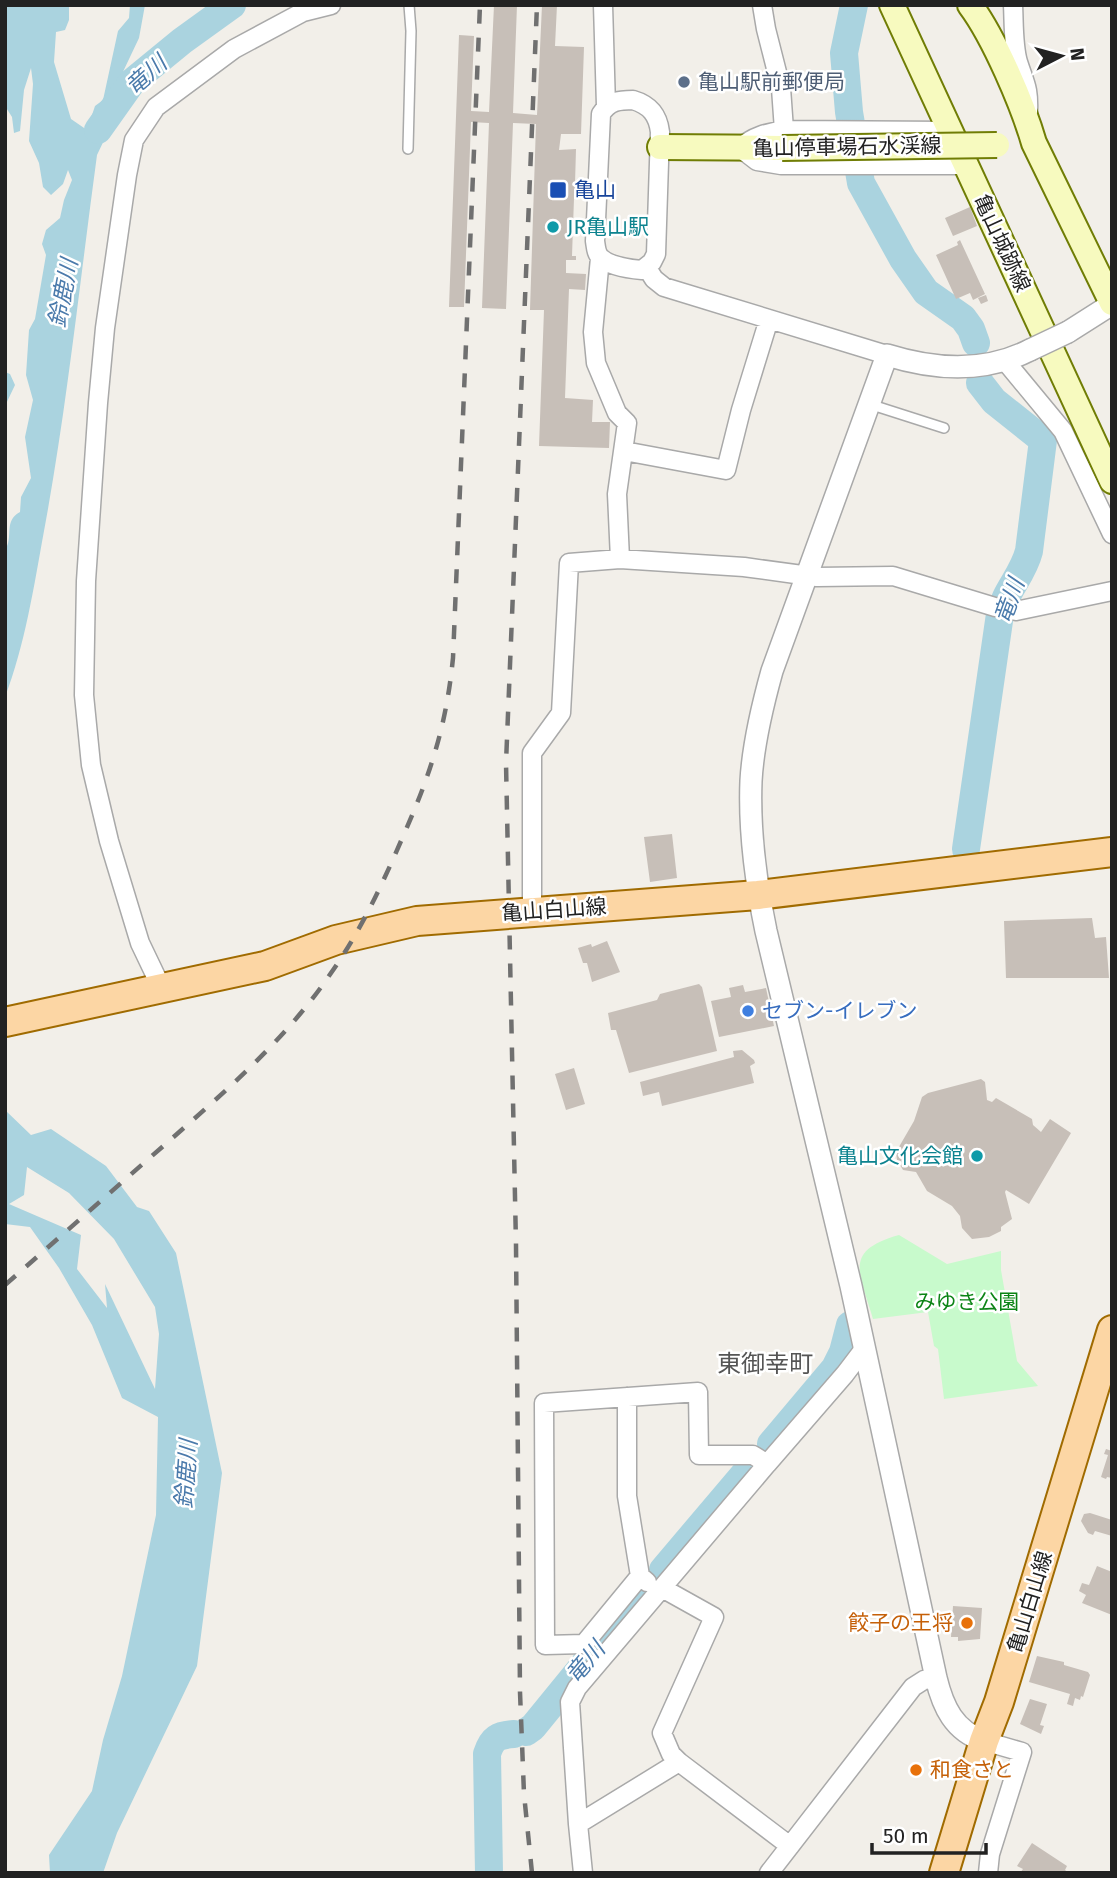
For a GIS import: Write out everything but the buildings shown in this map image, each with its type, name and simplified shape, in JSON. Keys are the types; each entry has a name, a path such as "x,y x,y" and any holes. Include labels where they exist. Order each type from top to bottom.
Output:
{"main road":[{"name":"亀山城跡線","path":"892,5 1112,481"},
{"path":"971,5 995,49 1031,133 1112,303"},
{"name":"亀山停車場石水渓線","path":"660,147 740,148 783,139 997,145 1031,133"},
{"name":"亀山白山線","path":"5,1022 265,966 336,940 405,923 758,895 1112,852"},
{"name":"亀山白山線","path":"944,1873 1112,1330"}],"street":[{"path":"156,990 154,976 109,841 91,765 84,695 86,569 104,328 127,176 134,140 156,107 234,49 303,12 331,5"},
{"path":"603,5 606,106"},
{"path":"762,5 781,88 783,139 852,131 950,131"},
{"path":"1013,5 1018,61 1029,93 1031,133"},
{"path":"620,559 617,494 627,423 617,413 596,363 593,332 600,258 595,232 601,114 606,106 614,101 633,100 649,107 659,123 656,254 647,268"},
{"path":"740,148 757,161 781,165 966,165"},
{"path":"600,258 632,269 647,268"},
{"path":"647,268 664,288 887,355 925,365 952,368 1006,362 1068,332 1112,303"},
{"path":"624,452 726,470 769,319"},
{"path":"887,355 772,671 758,733 751,794 758,895 864,1349 940,1694 954,1722 970,1736 1022,1752 990,1854 988,1873"},
{"path":"1006,362 1068,439 1112,534"},
{"path":"532,911 532,753 561,713 569,563 620,559 744,567 817,577 892,576 1016,611 1112,591"},
{"path":"583,1873 570,1702 577,1688 864,1349"},
{"path":"640,1576 584,1644 545,1645 544,1403 698,1392 699,1455 753,1455 767,1464"},
{"path":"627,1397 627,1496 640,1576 660,1590 714,1617 662,1733 671,1754 679,1762 790,1846"},
{"path":"769,1873 914,1687 924,1680 936,1678"},
{"path":"578,1824 679,1762"}],"lane":[{"path":"408,149 411,31 409,5"},
{"path":"869,404 944,428"}],"green space":[{"name":"みゆき公園","path":"899,1235 947,1264 1001,1251 1001,1270 1017,1361 1038,1386 944,1399 938,1349 934,1346 928,1312 873,1319 860,1276 862,1256 869,1248"}],"water":[{"name":"鈴鹿川","path":"5,5 69,5 69,20 65,30 56,32 54,62 71,119 87,130 95,106 103,100 118,31 129,18 130,5 145,5 139,38 121,76 117,113 97,155 52,484 28,615 5,697 5,550 10,525 20,512 21,497 31,478 25,437 33,400 26,375 29,330 35,319 46,255 42,244 46,230 60,218 72,180 68,170 63,184 51,195 43,187 39,163 29,141 33,84 31,68 24,90 20,131 14,133 12,117 5,106"},
{"path":"5,372 10,374 15,385 5,406"},
{"name":"鈴鹿川","path":"5,1110 31,1135 51,1129 106,1166 137,1207 149,1211 176,1253 222,1473 197,1666 117,1833 103,1873 50,1873 49,1855 92,1791 103,1740 122,1676 156,1515 158,1417 122,1398 92,1325 59,1268 30,1227 5,1224","holes":["27,1167 69,1193 114,1239 155,1307 159,1334 155,1389 105,1284 107,1308 77,1269 81,1235 9,1204 24,1195"]}],"waterway":[{"name":"竜川","path":"98,130 132,82 232,5"},
{"name":"竜川","path":"854,5 844,53 849,112 861,183 903,259 926,292 963,318 976,343"},
{"name":"竜川","path":"966,849 1000,614 1029,551 1043,440 994,401 980,383"},
{"name":"竜川","path":"771,1444 835,1368 843,1352 850,1325"},
{"name":"竜川","path":"663,1570 746,1472"},
{"name":"竜川","path":"526,1732 533,1727 644,1591"},
{"name":"竜川","path":"489,1873 487,1754 496,1738 514,1734"}],"railway":[{"path":"5,1285 213,1102 256,1062 296,1019 331,973 361,925 420,796 441,730 453,658 480,5"},
{"path":"532,1873 524,1794 520,1692 516,1245 506,763 537,5"}],"place":[{"name":"亀山駅前郵便局","path":"684,82"},
{"name":"亀山","path":"558,190"},
{"name":"JR亀山駅","path":"553,227"},
{"name":"セブン-イレブン","path":"748,1011"},
{"name":"亀山文化会館","path":"977,1156"},
{"name":"餃子の王将","path":"967,1623"},
{"name":"和食さと","path":"916,1770"}],"district":[{"name":"東御幸町","path":"765,1364"}]}
